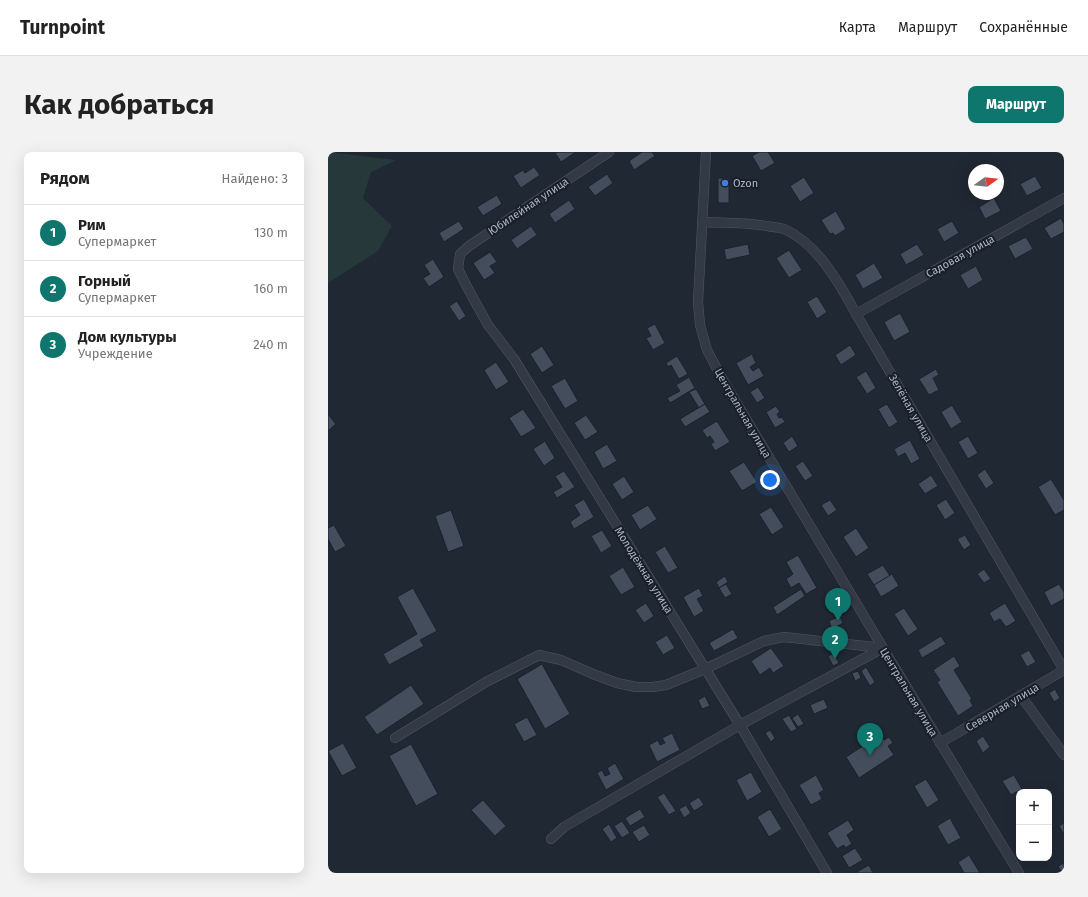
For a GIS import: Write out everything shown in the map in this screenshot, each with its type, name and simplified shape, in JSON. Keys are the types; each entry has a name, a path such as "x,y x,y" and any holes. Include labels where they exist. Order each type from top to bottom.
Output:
{"street":[{"name":"Юбилейная улица","path":"458,269 460,254 469,246 609,152"},
{"name":"Центральная улица","path":"706,152 698,302 700,325 707,350 738,405 1019,873"},
{"name":"Садовая улица","path":"856,314 1064,198"},
{"name":"Зелёная улица","path":"702,222 757,224 783,229 800,238 829,269 846,295 1064,670"},
{"name":"Молодёжная улица","path":"458,269 488,325 514,359 740,725 827,873"},
{"path":"395,738 486,682 539,655 561,660 617,683 636,687 653,687 666,685 705,669 764,641 784,637 883,648"},
{"path":"551,840 564,827 740,725 883,648"},
{"name":"Северная улица","path":"940,743 1064,670"},
{"path":"1021,696 1064,755"}],"shaded area":[{"path":"328,152 396,160 371,172 363,198 392,226 378,251 328,283"}],"building":[{"path":"576,152 561,162 555,153"},
{"path":"642,152 652,152 655,156 634,170 629,161"},
{"path":"759,152 768,152 775,163 761,171 752,156"},
{"path":"534,167 540,175 521,188 513,176 523,170 525,173"},
{"path":"607,174 613,183 595,196 588,187"},
{"path":"1035,176 1042,188 1027,196 1020,184"},
{"path":"804,177 814,193 800,202 790,186"},
{"path":"718,178 729,178 729,203 718,203"},
{"path":"497,195 502,204 483,216 477,207"},
{"path":"569,200 575,209 555,223 549,214"},
{"path":"991,200 995,200 1001,211 985,219 979,207"},
{"path":"836,211 846,229 835,236 833,233 830,234 821,220"},
{"path":"1061,218 1064,224 1064,232 1051,239 1044,228"},
{"path":"459,221 464,229 444,242 439,233"},
{"path":"952,221 959,233 944,242 937,229"},
{"path":"531,226 537,235 517,249 511,240"},
{"path":"1026,237 1033,249 1015,259 1008,246"},
{"path":"748,244 750,255 726,260 724,249"},
{"path":"917,244 924,255 906,265 900,254"},
{"path":"789,250 802,270 789,278 776,258"},
{"path":"490,252 497,262 490,266 495,273 484,280 473,263"},
{"path":"433,259 444,277 429,287 423,278 430,274 424,265"},
{"path":"874,263 883,278 863,289 855,275"},
{"path":"976,266 983,280 968,289 960,275"},
{"path":"817,296 827,312 817,319 807,302"},
{"path":"457,301 466,316 459,321 449,306"},
{"path":"900,313 910,332 894,341 884,322"},
{"path":"655,324 665,343 653,350 646,338 651,336 647,328"},
{"path":"850,345 856,355 841,365 835,355"},
{"path":"542,346 554,365 542,373 530,354"},
{"path":"752,354 756,363 750,367 753,371 759,367 764,376 748,385 736,363"},
{"path":"677,356 688,374 679,379 671,365 668,367 666,363"},
{"path":"496,362 509,382 496,390 484,370"},
{"path":"936,369 939,375 933,378 939,390 929,395 919,379"},
{"path":"866,371 876,388 867,394 856,377"},
{"path":"689,377 695,388 670,403 667,398 680,391 676,385"},
{"path":"565,378 578,401 565,409 551,386"},
{"path":"758,387 765,398 757,403 750,392"},
{"path":"696,389 705,404 699,408 689,392"},
{"path":"705,404 710,412 685,427 680,419"},
{"path":"887,404 898,422 889,428 878,409"},
{"path":"952,405 962,422 951,429 941,412"},
{"path":"776,406 780,412 777,414 779,418 782,417 785,422 775,428 766,412"},
{"path":"523,409 536,428 521,437 509,418"},
{"path":"328,414 336,424 328,431"},
{"path":"586,415 598,432 585,440 574,423"},
{"path":"717,421 730,442 715,451 711,444 714,442 710,436 707,438 702,430"},
{"path":"792,436 798,446 789,452 783,443"},
{"path":"968,436 978,453 968,459 958,442"},
{"path":"910,440 920,459 911,464 905,453 898,457 894,449"},
{"path":"545,441 555,458 544,466 533,449"},
{"path":"607,444 617,461 603,469 594,452"},
{"path":"803,461 813,476 805,481 795,466"},
{"path":"744,462 757,482 742,491 729,471"},
{"path":"985,469 994,483 986,489 977,475"},
{"path":"564,471 575,487 557,498 553,492 562,487 555,476"},
{"path":"931,475 938,486 925,494 918,484"},
{"path":"624,476 634,492 622,500 612,484"},
{"path":"1051,479 1064,500 1064,510 1055,515 1038,487"},
{"path":"584,499 594,517 574,529 570,522 580,515 574,505"},
{"path":"946,499 955,513 945,520 936,505"},
{"path":"830,500 837,510 828,516 821,505"},
{"path":"648,505 657,519 640,530 631,515"},
{"path":"771,507 784,527 772,535 759,514"},
{"path":"451,510 464,546 448,552 435,516"},
{"path":"334,525 346,546 335,552 328,539 328,528"},
{"path":"856,528 869,548 856,557 843,537"},
{"path":"602,530 612,546 601,553 591,536"},
{"path":"965,535 971,545 964,550 957,539"},
{"path":"665,546 678,568 668,573 655,552"},
{"path":"798,555 817,588 806,594 799,583 791,588 786,579 793,574 786,562"},
{"path":"883,565 890,576 874,585 867,574"},
{"path":"623,567 635,587 621,595 609,576"},
{"path":"984,569 991,579 984,583 977,574"},
{"path":"892,574 899,586 881,597 874,585"},
{"path":"725,576 728,582 719,588 716,582"},
{"path":"726,584 732,594 725,598 719,588"},
{"path":"1059,584 1064,592 1064,599 1051,606 1044,592"},
{"path":"413,588 437,631 420,640 424,646 389,665 383,654 417,634 397,597"},
{"path":"699,588 703,596 697,599 704,611 694,617 683,597"},
{"path":"801,589 805,596 777,615 773,607"},
{"path":"646,603 654,616 644,623 635,610"},
{"path":"1005,603 1016,621 1006,627 1000,619 994,622 989,613"},
{"path":"904,608 918,629 908,636 894,614"},
{"path":"840,616 843,623 832,629 829,621"},
{"path":"733,629 738,638 714,651 709,643"},
{"path":"667,635 675,648 663,655 655,642"},
{"path":"941,636 946,644 922,658 918,650"},
{"path":"771,648 784,666 773,673 770,668 760,675 751,661"},
{"path":"1029,650 1036,662 1027,667 1020,655"},
{"path":"834,653 839,663 833,666 828,656"},
{"path":"954,656 960,666 954,670 972,699 970,700 973,706 958,716 937,682 940,680 933,670"},
{"path":"542,664 570,714 545,729 517,679"},
{"path":"866,667 875,682 870,686 861,671"},
{"path":"858,671 861,678 855,681 852,673"},
{"path":"411,685 424,704 377,735 364,717"},
{"path":"1055,689 1060,698 1054,702 1049,693"},
{"path":"705,696 710,706 702,709 698,700"},
{"path":"824,699 828,708 814,714 810,705"},
{"path":"798,714 804,724 798,727 792,718"},
{"path":"789,715 797,729 791,732 782,719"},
{"path":"527,717 537,735 524,742 514,724"},
{"path":"770,730 775,738 771,742 765,733"},
{"path":"672,733 680,750 657,762 649,745 658,740 660,745 665,743 662,738"},
{"path":"881,736 884,740 889,737 893,743 888,746 894,755 859,778 846,757 875,738 876,740"},
{"path":"983,736 990,747 983,753 976,741"},
{"path":"343,743 357,768 342,776 328,751"},
{"path":"411,744 438,794 416,806 389,756"},
{"path":"615,763 624,779 606,790 597,773 602,770 605,776 610,774 607,768"},
{"path":"751,772 762,792 747,801 736,780"},
{"path":"816,775 824,790 819,793 822,799 811,805 799,785"},
{"path":"1014,775 1022,789 1016,789 1016,792 1011,795 1002,781"},
{"path":"926,779 939,800 927,808 914,786"},
{"path":"664,793 676,811 669,815 657,797"},
{"path":"699,797 704,805 694,811 689,803"},
{"path":"483,800 506,826 495,836 471,810"},
{"path":"686,805 691,813 684,818 679,809"},
{"path":"640,809 645,817 630,826 625,818"},
{"path":"770,809 782,829 769,837 757,817"},
{"path":"950,818 961,838 948,845 937,826"},
{"path":"848,820 854,830 847,835 852,844 845,848 844,845 837,849 827,833"},
{"path":"622,821 630,833 622,838 614,826"},
{"path":"1064,823 1064,835 1059,826"},
{"path":"609,824 617,838 611,842 602,829"},
{"path":"644,825 650,835 639,842 632,832"},
{"path":"855,848 863,860 849,868 842,856"},
{"path":"969,855 980,873 964,873 958,862"},
{"path":"1064,863 1064,873 1062,873 1058,866"},
{"path":"869,865 873,873 855,873"}],"place":[{"name":"Ozon","path":"725,183"},
{"name":"Рим","path":"838,621"},
{"name":"Горный","path":"835,659"},
{"name":"Дом культуры","path":"870,756"}]}
